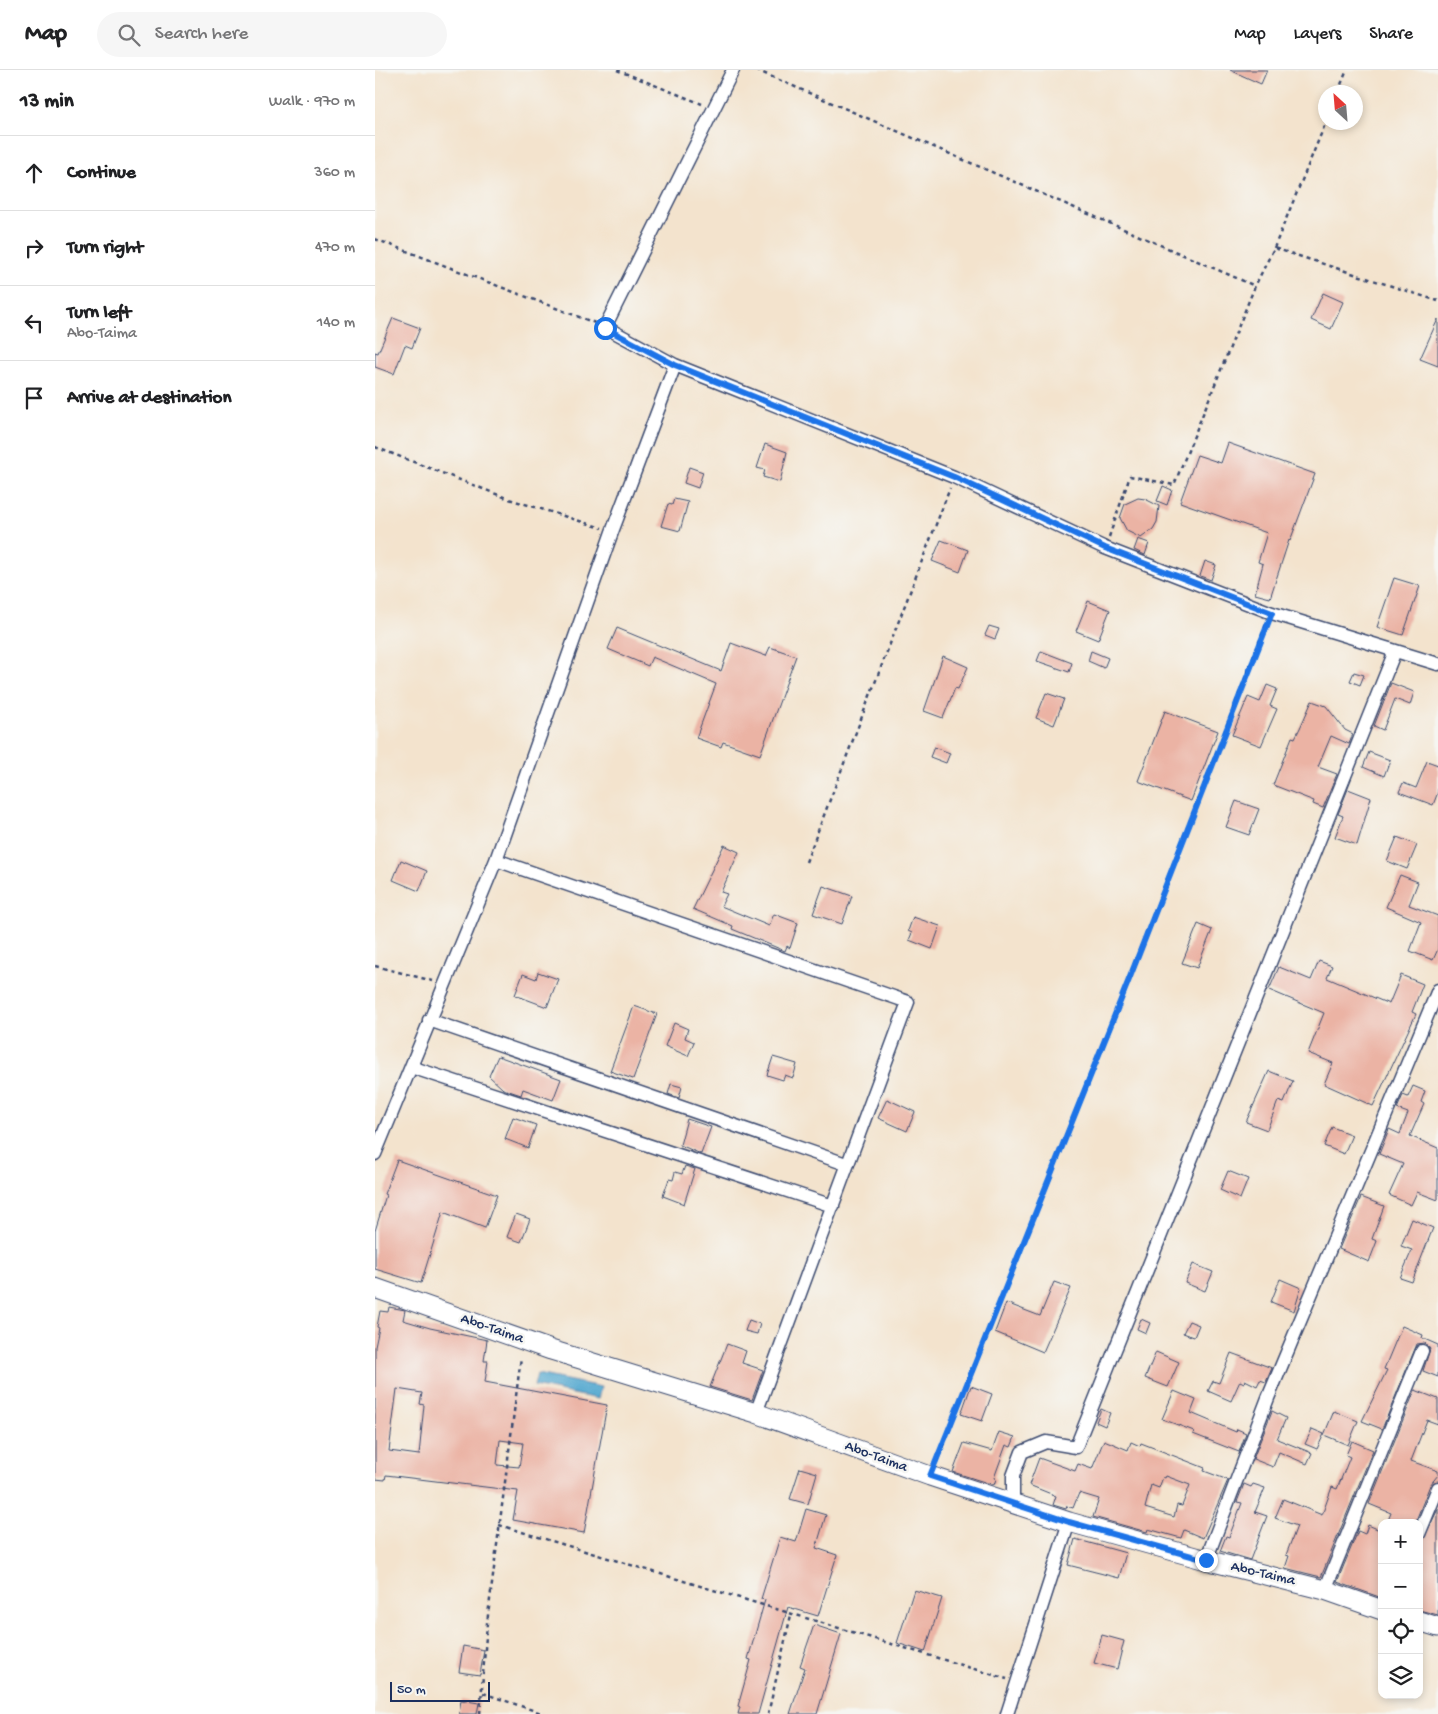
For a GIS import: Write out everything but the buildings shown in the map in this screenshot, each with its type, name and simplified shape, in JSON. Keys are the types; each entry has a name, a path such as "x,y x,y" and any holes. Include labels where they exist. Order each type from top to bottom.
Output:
{"street":[{"path":"733,70 605,328 675,365 954,477 1105,548 1272,613 1438,664"},
{"path":"375,1154 496,860 612,532 675,365"},
{"path":"1013,1504 1013,1476 1022,1452 1046,1442 1076,1447 1395,651"},
{"path":"496,860 908,1002 846,1164 833,1206 756,1412"},
{"path":"1206,1560 1267,1398 1438,990"},
{"path":"429,1020 846,1164"},
{"path":"411,1066 833,1206"},
{"name":"Abo-Taima","path":"375,1288 523,1340 756,1412 930,1476 1069,1522 1206,1560 1325,1590 1379,1609"},
{"path":"1325,1590 1421,1351"},
{"path":"1423,1524 1438,1488"},
{"path":"1007,1714 1069,1522"},
{"path":"1423,1622 1438,1627"}],"path":[{"path":"617,70 714,109"},
{"path":"756,70 1255,286"},
{"path":"1340,85 1347,70"},
{"path":"1105,548 1130,476 1174,485 1255,286 1274,248 1322,130"},
{"path":"375,239 605,328"},
{"path":"1274,248 1438,301"},
{"path":"375,447 509,499 612,532"},
{"path":"806,862 954,477"},
{"path":"930,1476 1130,977 1272,613"},
{"path":"375,966 445,984"},
{"path":"480,1714 487,1623 523,1340"},
{"path":"499,1525 1018,1683"},
{"path":"768,1714 791,1615"},
{"path":"483,1693 543,1714"}],"water":[{"path":"537,1374 601,1387 598,1399 534,1386"}],"route":[{"path":"605,328 675,365 954,477 1105,548 1272,613 1130,977 930,1476 1069,1522 1206,1560"}]}
